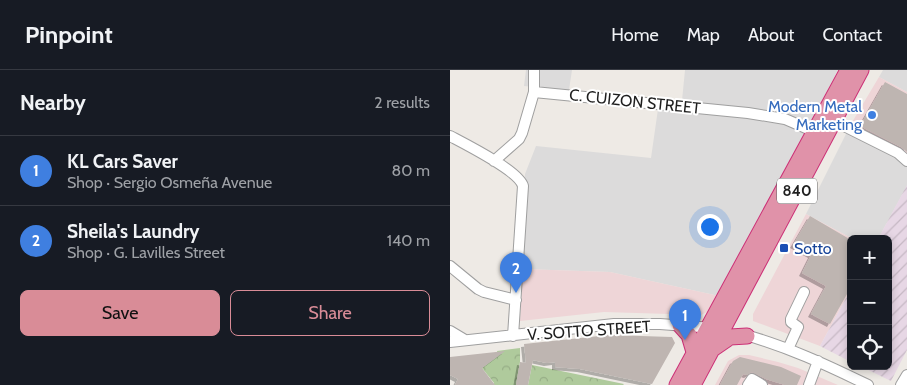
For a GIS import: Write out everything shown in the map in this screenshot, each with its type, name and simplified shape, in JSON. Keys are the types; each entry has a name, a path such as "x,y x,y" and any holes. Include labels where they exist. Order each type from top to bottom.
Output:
{"highway":[{"name":"840","path":"693,385 711,351 715,328 848,70"},
{"name":"840","path":"677,385 694,352 732,311 861,70"},
{"path":"711,351 727,339 743,335 733,324 732,311"},
{"path":"680,325 690,335 694,352"}],"street":[{"path":"494,161 519,139 534,92 534,70"},
{"name":"C. CUIZON STREET","path":"534,92 748,113 785,120 815,132"},
{"path":"834,121 898,153 907,161"},
{"path":"450,136 494,161 521,180 523,186 514,336"},
{"path":"450,266 478,289 516,300"},
{"path":"788,349 798,327 791,319 804,292"},
{"name":"V. SOTTO STREET","path":"450,342 614,324 680,325 715,328 788,349 868,385"},
{"path":"450,331 465,340"},
{"path":"809,385 818,361"},
{"path":"901,385 907,375"},
{"path":"748,385 752,379 762,385"}],"shaded area":[{"path":"526,70 572,70 569,90 524,86"},
{"path":"685,70 838,70 719,296 610,272 523,269 525,174 536,146 651,158 658,109 681,111"},
{"path":"883,70 907,70 907,92 879,77"},
{"path":"879,77 907,92 907,154 851,124"},
{"path":"851,124 907,154 907,186 880,235 847,236 806,214"},
{"path":"907,185 907,350 891,381 868,370 892,370 892,235 880,235"},
{"path":"806,214 847,236 847,296 820,346 753,321 753,314"},
{"path":"523,269 610,272 719,296 709,311 701,315 604,312 520,321"},
{"path":"847,296 847,360 820,346"},
{"path":"739,355 749,355 798,368 838,385 715,385 728,361"}],"green space":[{"path":"520,348 520,362 516,385 493,385 494,383 482,368 498,356 497,351"},
{"path":"532,365 624,384 528,385"}],"building":[{"path":"885,82 907,94 907,152 860,126"},
{"path":"810,216 847,238 847,294 830,324 811,314 826,286 802,273 811,255 793,245"},
{"path":"609,335 672,337 675,343 652,384 580,369 555,367 555,362 547,363 533,360 528,385 516,385 520,362 526,363 524,344"},
{"path":"505,351 482,368 495,385 455,385 458,379 450,375 450,357"},
{"path":"740,357 781,367 801,376 797,385 785,385 752,372 747,375 743,374 737,385 720,385 733,361"}],"place":[{"name":"Modern Metal Marketing","path":"872,115"},
{"name":"Sotto","path":"784,248"},
{"name":"Sheila's Laundry","path":"516,293"},
{"name":"KL Cars Saver","path":"685,340"}]}
